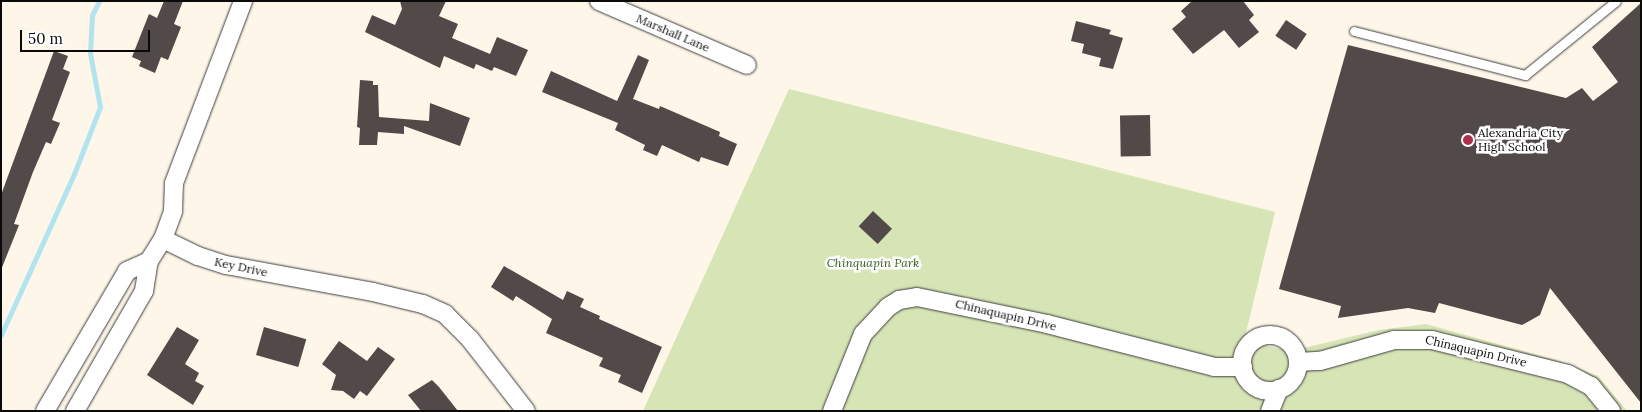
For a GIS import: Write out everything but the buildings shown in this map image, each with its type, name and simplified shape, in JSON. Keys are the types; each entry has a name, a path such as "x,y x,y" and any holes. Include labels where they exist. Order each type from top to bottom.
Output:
{"street":[{"path":"75,411 130,319 144,291 149,261 163,239 173,211 174,183 243,1"},
{"name":"Marshall Lane","path":"599,1 747,65"},
{"name":"Key Drive","path":"163,239 226,265 351,287 423,304 445,314 470,339 526,411"},
{"path":"45,411 127,271 149,261"},
{"name":"Chinaquapin Drive","path":"832,411 864,334 888,307 899,300 917,296 1048,324 1214,367 1243,367"},
{"path":"1270,411 1279,389 1293,378 1298,362 1291,345 1276,335 1267,335 1251,342 1246,350 1243,367 1255,386 1262,390 1279,389"},
{"name":"Chinaquapin Drive","path":"1298,362 1320,361 1394,340 1432,340 1568,374 1591,386 1611,411"}],"lane":[{"path":"1354,31 1525,75 1616,1"}],"green space":[{"name":"Chinquapin Park","path":"789,89 1275,212 1244,341 1291,351 1379,330 1426,324 1556,360 1598,376 1627,411 643,411"}],"waterway":[{"path":"1,335 74,174 100,107 90,53 92,15 99,1"}],"place":[{"name":"Alexandria City High School","path":"1468,140"}]}
